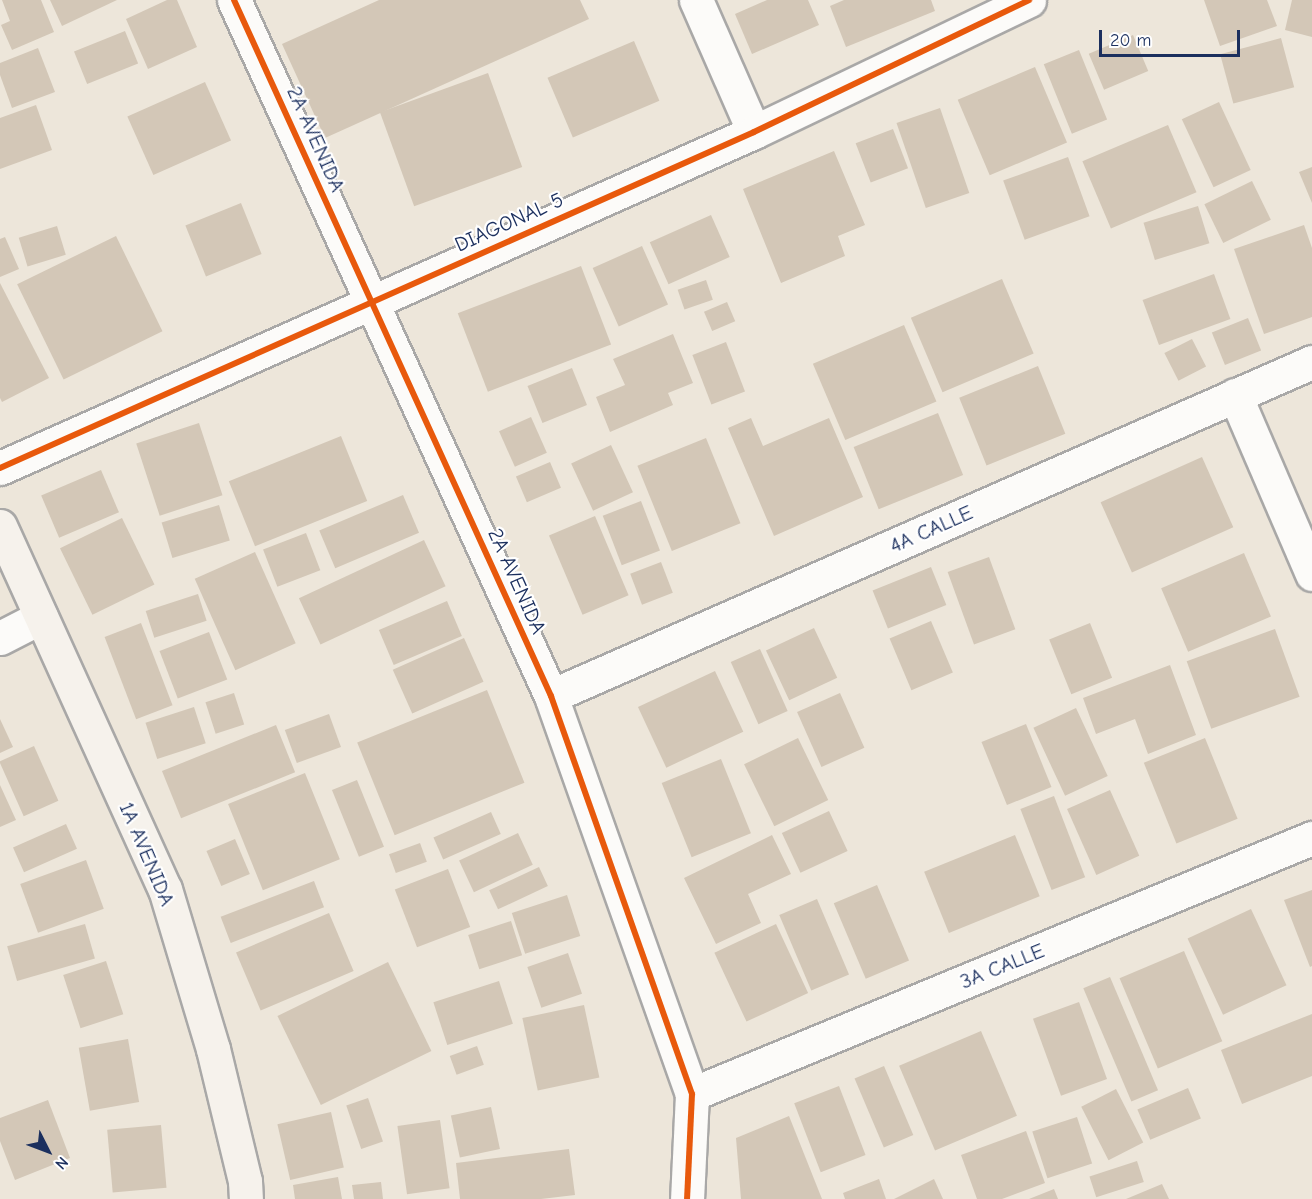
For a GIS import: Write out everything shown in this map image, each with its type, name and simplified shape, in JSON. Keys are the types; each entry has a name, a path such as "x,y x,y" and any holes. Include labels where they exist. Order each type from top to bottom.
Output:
{"main road":[{"name":"1A AVENIDA","path":"0,526 165,889 213,1049 245,1181 246,1199"}],"street":[{"name":"2A AVENIDA","path":"234,0 551,696 692,1094 687,1199"},
{"path":"696,0 754,132"},
{"name":"DIAGONAL 5","path":"0,468 754,132 1029,0"},
{"name":"4A CALLE","path":"551,696 1312,362"},
{"path":"1235,395 1312,574"},
{"path":"0,638 41,617"},
{"name":"3A CALLE","path":"692,1094 1312,838"}],"building":[{"path":"2,0 41,0 54,32 12,50 1,25 10,21"},
{"path":"50,0 117,0 62,26"},
{"path":"167,0 177,0 197,47 148,69 126,19"},
{"path":"379,0 580,0 589,19 325,138 282,44"},
{"path":"767,0 808,0 819,25 752,54 735,14"},
{"path":"844,0 931,0 935,11 846,47 830,6"},
{"path":"1204,0 1267,0 1277,26 1220,46"},
{"path":"1292,0 1312,0 1312,37 1285,30"},
{"path":"125,31 138,63 87,84 74,52"},
{"path":"1133,35 1148,71 1104,90 1089,54"},
{"path":"1281,38 1294,87 1233,104 1220,54"},
{"path":"634,41 659,101 573,138 547,78"},
{"path":"38,48 55,92 12,108 0,75 0,63"},
{"path":"1079,50 1107,120 1072,134 1044,64"},
{"path":"1035,67 1067,142 990,175 958,100"},
{"path":"488,73 522,167 414,206 380,112"},
{"path":"205,82 231,140 153,175 127,117"},
{"path":"1219,102 1251,170 1214,187 1182,119"},
{"path":"36,105 52,150 0,169 0,118"},
{"path":"940,108 969,193 926,208 897,123"},
{"path":"1168,125 1197,192 1111,229 1082,161"},
{"path":"893,129 908,168 871,183 856,143"},
{"path":"834,151 865,225 838,236 845,256 781,283 743,189"},
{"path":"1068,157 1090,216 1025,240 1003,181"},
{"path":"1312,167 1312,203 1299,172"},
{"path":"1252,181 1271,220 1223,243 1204,204"},
{"path":"241,203 262,254 206,276 185,225"},
{"path":"1198,206 1209,243 1155,260 1143,223"},
{"path":"711,215 730,257 669,284 650,242"},
{"path":"1304,225 1312,248 1312,317 1264,334 1234,249"},
{"path":"57,226 66,255 28,266 19,238"},
{"path":"116,236 162,331 64,379 17,284"},
{"path":"5,237 19,269 0,277 0,239"},
{"path":"642,246 668,304 619,326 593,268"},
{"path":"581,266 611,344 488,392 458,313"},
{"path":"1214,274 1230,319 1159,345 1143,300"},
{"path":"1002,279 1034,354 943,392 911,318"},
{"path":"706,280 713,300 684,310 678,290"},
{"path":"0,283 49,378 2,402 0,398"},
{"path":"727,302 735,321 712,331 704,312"},
{"path":"1248,318 1261,350 1225,365 1212,333"},
{"path":"904,325 936,401 845,440 813,364"},
{"path":"673,334 693,383 668,393 673,405 610,432 596,397 625,385 613,359"},
{"path":"1192,339 1206,367 1178,381 1164,353"},
{"path":"726,342 745,391 711,404 692,355"},
{"path":"1038,366 1065,434 987,466 959,398"},
{"path":"572,368 587,405 542,423 527,386"},
{"path":"938,413 963,475 879,509 854,447"},
{"path":"531,417 547,453 515,467 499,431"},
{"path":"751,418 763,446 829,418 863,497 774,536 728,428"},
{"path":"199,423 222,495 160,516 136,443"},
{"path":"341,436 367,501 255,546 229,481"},
{"path":"706,438 740,523 672,551 637,466"},
{"path":"611,445 633,492 593,511 571,464"},
{"path":"1202,457 1233,527 1132,572 1101,502"},
{"path":"550,462 561,488 527,502 516,476"},
{"path":"101,470 119,512 59,538 41,495"},
{"path":"403,495 419,533 335,568 319,531"},
{"path":"641,501 660,550 622,565 603,516"},
{"path":"219,505 230,540 172,558 162,523"},
{"path":"595,516 629,595 583,615 549,536"},
{"path":"122,518 154,585 92,615 60,548"},
{"path":"306,533 320,570 277,587 263,549"},
{"path":"424,540 446,586 320,645 299,598"},
{"path":"255,552 296,643 235,670 195,579"},
{"path":"1244,553 1271,617 1188,652 1161,588"},
{"path":"989,557 1015,629 974,644 948,572"},
{"path":"661,562 673,593 642,605 630,574"},
{"path":"931,567 946,605 888,629 873,591"},
{"path":"198,594 207,621 154,638 146,611"},
{"path":"447,601 462,636 394,665 379,630"},
{"path":"931,621 953,673 911,690 890,639"},
{"path":"141,623 173,705 136,719 105,637"},
{"path":"1090,623 1112,678 1071,694 1049,639"},
{"path":"814,628 837,678 789,700 766,650"},
{"path":"1275,629 1300,697 1211,729 1187,661"},
{"path":"209,632 227,680 178,699 160,651"},
{"path":"464,638 484,682 412,714 393,670"},
{"path":"760,649 788,711 758,724 731,662"},
{"path":"1170,665 1196,735 1148,754 1135,719 1096,734 1083,698"},
{"path":"715,671 743,732 666,768 638,707"},
{"path":"487,690 524,783 395,835 357,742"},
{"path":"234,693 244,724 216,734 205,702"},
{"path":"840,693 864,748 821,767 797,712"},
{"path":"194,707 206,743 157,759 145,723"},
{"path":"1076,708 1108,776 1065,796 1033,728"},
{"path":"329,714 341,747 297,763 285,730"},
{"path":"0,719 13,747 0,753"},
{"path":"1026,724 1051,787 1007,805 981,742"},
{"path":"276,725 295,772 181,818 162,771"},
{"path":"798,738 828,800 774,826 744,764"},
{"path":"1205,738 1238,819 1176,843 1144,763"},
{"path":"34,746 58,801 24,816 0,761"},
{"path":"721,759 751,833 692,857 662,783"},
{"path":"305,773 340,859 263,890 228,804"},
{"path":"357,780 384,847 359,857 332,790"},
{"path":"0,785 16,820 0,827"},
{"path":"1110,790 1139,856 1096,875 1067,809"},
{"path":"1054,796 1085,877 1052,890 1020,809"},
{"path":"829,811 848,851 800,873 782,833"},
{"path":"491,812 501,834 443,860 433,838"},
{"path":"66,824 77,849 24,872 13,848"},
{"path":"518,833 533,865 474,892 459,860"},
{"path":"772,835 791,874 748,894 761,923 716,944 684,878"},
{"path":"1015,835 1040,896 949,933 924,872"},
{"path":"235,839 250,874 221,886 206,851"},
{"path":"420,843 427,862 396,873 389,854"},
{"path":"86,860 104,909 38,933 20,884"},
{"path":"539,867 548,886 498,909 489,890"},
{"path":"448,869 470,927 417,947 395,889"},
{"path":"314,881 324,907 231,943 221,917"},
{"path":"877,885 909,960 866,979 834,903"},
{"path":"1312,890 1312,966 1310,967 1284,900"},
{"path":"567,895 580,936 525,954 512,913"},
{"path":"817,899 849,974 811,991 779,915"},
{"path":"1251,909 1286,985 1223,1015 1188,939"},
{"path":"329,913 354,971 261,1010 236,952"},
{"path":"511,921 522,955 479,969 468,935"},
{"path":"85,924 95,959 17,981 7,946"},
{"path":"776,924 808,993 746,1022 714,953"},
{"path":"1184,951 1222,1041 1158,1069 1120,978"},
{"path":"568,953 582,994 541,1008 527,967"},
{"path":"106,961 123,1014 81,1028 63,975"},
{"path":"388,962 431,1051 321,1105 277,1016"},
{"path":"1110,977 1158,1090 1131,1102 1083,988"},
{"path":"499,981 513,1024 447,1045 433,1002"},
{"path":"1079,1002 1107,1079 1061,1096 1033,1019"},
{"path":"584,1005 599,1077 538,1090 522,1018"},
{"path":"1312,1014 1312,1076 1242,1104 1221,1050"},
{"path":"981,1031 1017,1116 935,1150 899,1066"},
{"path":"128,1039 139,1102 90,1111 79,1048"},
{"path":"477,1046 484,1065 457,1075 450,1056"},
{"path":"884,1066 913,1135 884,1148 855,1079"},
{"path":"839,1086 866,1155 821,1172 794,1103"},
{"path":"1188,1088 1201,1118 1150,1140 1137,1109"},
{"path":"1116,1089 1143,1142 1108,1160 1081,1107"},
{"path":"368,1098 383,1141 361,1149 346,1105"},
{"path":"48,1100 70,1158 15,1180 0,1141 0,1118"},
{"path":"491,1107 500,1149 460,1158 451,1116"},
{"path":"331,1112 344,1168 290,1180 277,1124"},
{"path":"789,1116 822,1199 741,1199 736,1138"},
{"path":"1077,1117 1092,1164 1047,1178 1032,1132"},
{"path":"440,1120 450,1188 407,1194 397,1126"},
{"path":"161,1125 166,1188 113,1192 107,1130"},
{"path":"1026,1131 1045,1183 1002,1199 977,1199 961,1155"},
{"path":"569,1149 575,1195 541,1199 460,1199 456,1163"},
{"path":"1137,1161 1144,1182 1096,1197 1089,1176"},
{"path":"338,1177 342,1199 295,1199 293,1185"},
{"path":"879,1179 886,1199 845,1199 843,1193"},
{"path":"934,1179 943,1199 894,1199"},
{"path":"381,1182 383,1199 354,1199 352,1185"},
{"path":"1162,1184 1169,1199 1126,1199"},
{"path":"1054,1189 1058,1199 1029,1199"}],"cycle path":[{"path":"234,0 551,696 692,1094 687,1199"},
{"path":"0,468 754,132 1029,0"}]}
